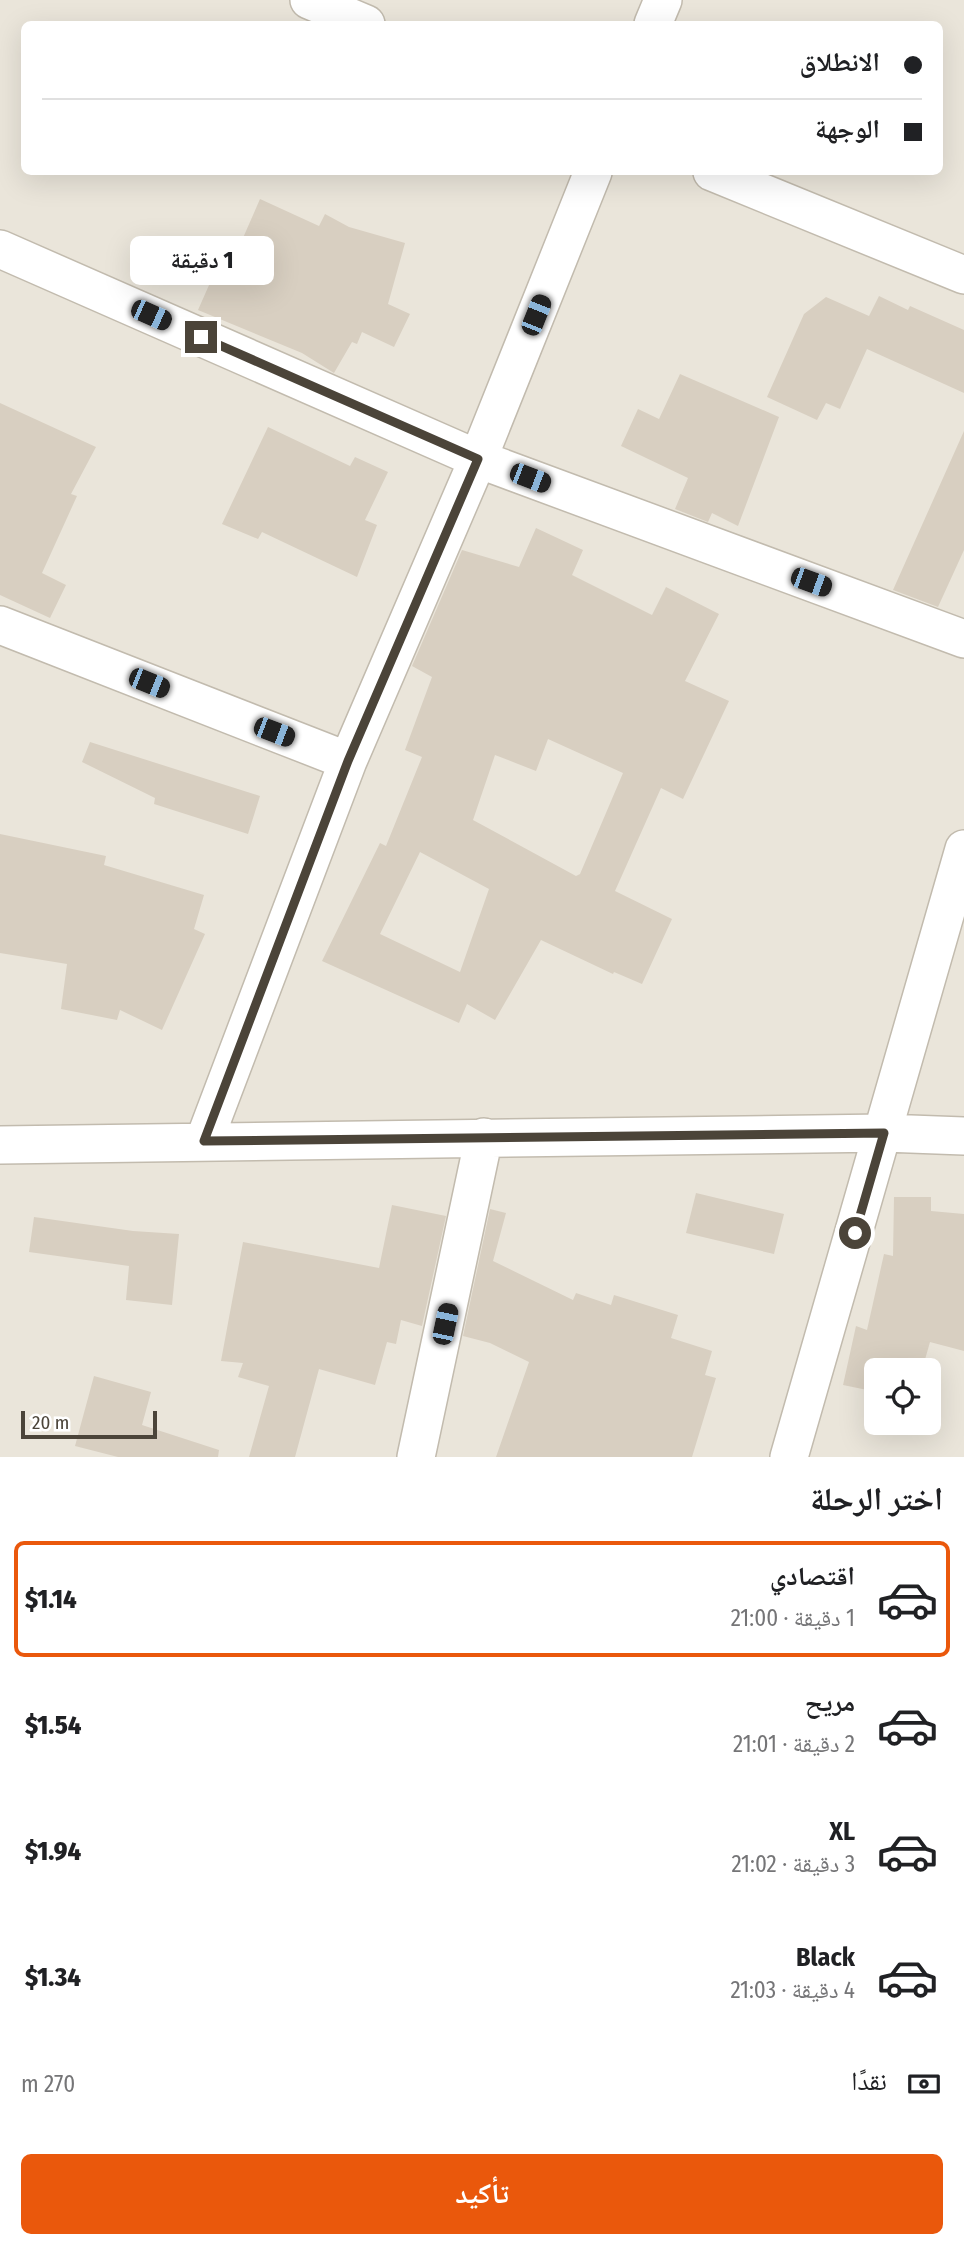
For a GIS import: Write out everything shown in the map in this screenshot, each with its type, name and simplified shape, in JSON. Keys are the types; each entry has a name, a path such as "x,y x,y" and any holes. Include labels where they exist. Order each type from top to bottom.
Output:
{"street":[{"path":"309,0 359,21"},
{"path":"654,21 663,0"},
{"path":"204,1141 348,761 478,459 592,175"},
{"path":"719,175 964,275"},
{"path":"0,249 478,459 964,639"},
{"path":"0,625 348,761"},
{"path":"789,1457 964,849"},
{"path":"0,1145 884,1133 964,1136"},
{"path":"416,1457 484,1137"}],"shaded area":[{"path":"0,0 964,0 964,1457 0,1457"}],"building":[{"path":"260,199 319,226 325,214 349,227 405,243 388,304 410,314 394,347 362,332 357,344 352,342 334,373 302,353 198,310 221,258 232,263"},
{"path":"879,296 908,310 910,306 964,330 964,393 867,349 840,409 826,403 817,420 767,397 804,314 826,297 869,316"},
{"path":"680,374 779,417 738,526 712,513 708,522 675,509 688,478 621,446 638,409 659,419"},
{"path":"0,403 96,447 71,494 77,496 42,573 66,585 50,618 0,595"},
{"path":"268,427 350,466 355,457 388,472 365,520 377,525 357,577 262,532 258,539 222,524"},
{"path":"964,431 964,550 938,607 893,590"},
{"path":"536,528 583,550 572,575 652,615 666,587 719,614 685,681 729,701 683,799 661,788 615,891 672,919 642,984 614,972 613,974 541,940 495,1020 467,1004 459,1023 322,961 380,843 386,846 422,757 405,750 432,677 412,666 462,550 519,567","holes":["548,739 623,773 580,874 576,876 473,820 495,755 536,771","420,852 489,889 460,972 380,934"]},
{"path":"90,742 260,796 248,834 154,804 155,798 82,762"},
{"path":"0,834 106,856 104,865 204,895 194,929 205,934 162,1030 120,1010 117,1020 61,1009 67,964 0,953"},
{"path":"696,1193 784,1214 774,1254 686,1233"},
{"path":"894,1197 931,1197 931,1211 964,1214 964,1351 930,1342 925,1358 864,1358 864,1389 843,1385 856,1326 867,1330 884,1254 893,1256"},
{"path":"392,1205 446,1216 422,1326 401,1320 396,1344 387,1342 375,1385 319,1369 295,1457 249,1457 269,1386 238,1377 243,1363 221,1361 243,1242 379,1268"},
{"path":"490,1209 506,1213 493,1261 573,1300 576,1293 611,1305 614,1295 678,1315 671,1338 712,1351 705,1375 716,1378 692,1457 496,1457 529,1362 490,1343 463,1336"},
{"path":"34,1217 133,1231 179,1234 172,1305 126,1300 129,1266 29,1252"},
{"path":"94,1376 151,1392 142,1425 219,1450 218,1457 118,1457 75,1446"}],"route":[{"path":"201,337 478,459 348,761 204,1141 884,1133 855,1233"}]}
